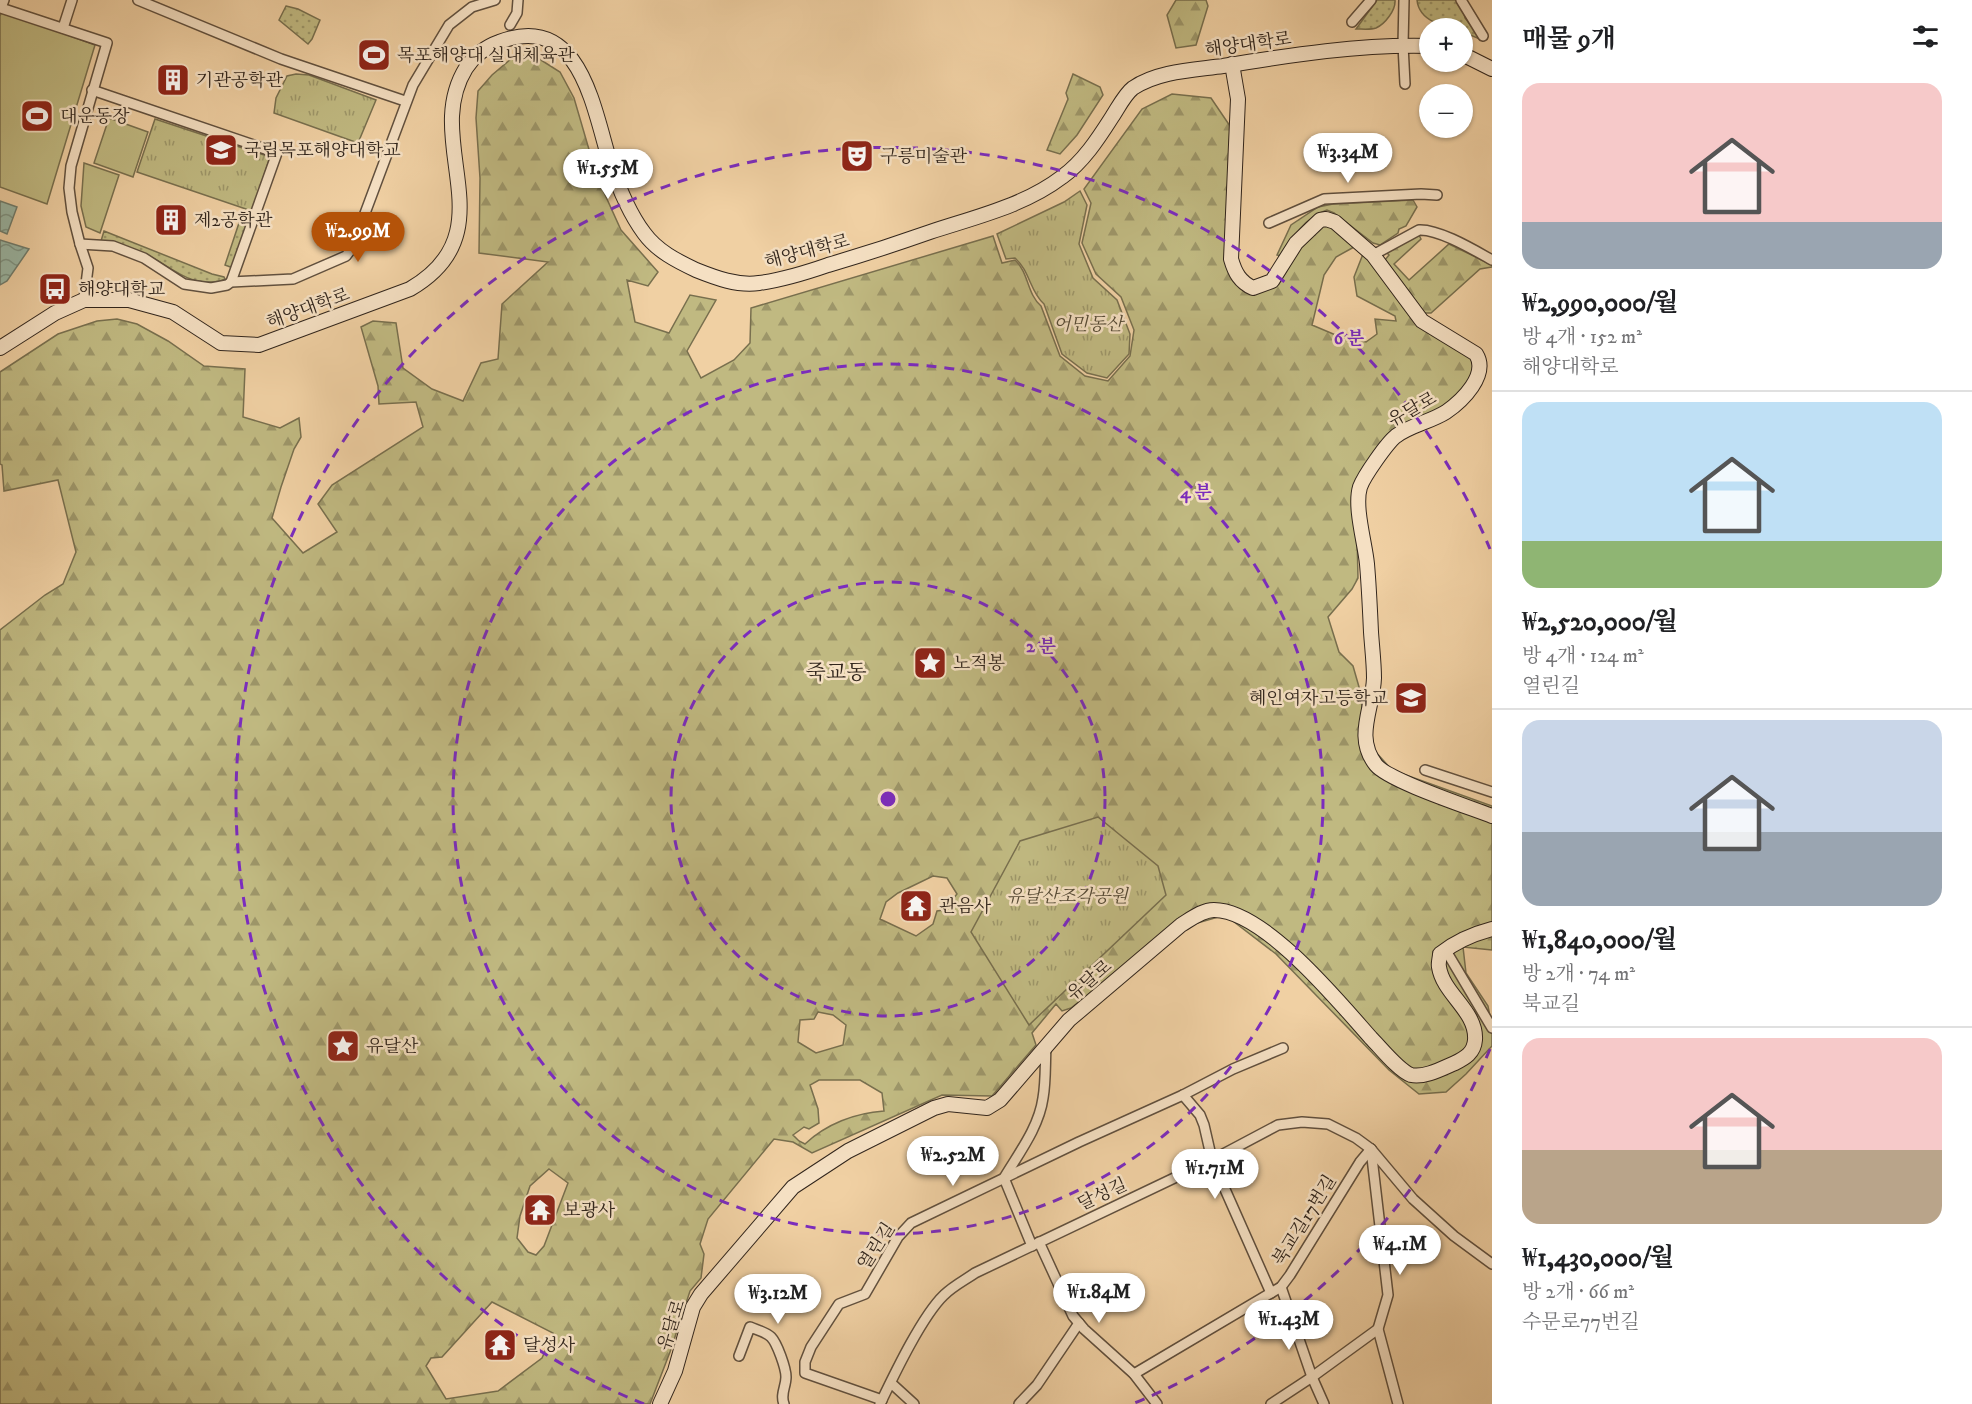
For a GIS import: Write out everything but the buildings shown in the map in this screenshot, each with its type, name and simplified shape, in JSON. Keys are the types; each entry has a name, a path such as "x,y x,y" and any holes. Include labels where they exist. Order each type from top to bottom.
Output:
{"street":[{"path":"4,0 1,8 107,43 71,166 70,177 72,212 88,268 84,300"},
{"path":"63,28 72,0"},
{"path":"138,0 281,59 405,101"},
{"path":"80,244 113,246 144,258 184,284 211,288 231,282 293,279 346,256 352,248 405,101 449,25 472,7 495,0"},
{"path":"510,25 517,13 518,0"},
{"path":"1352,22 1371,0"},
{"path":"1404,0 1405,84"},
{"path":"1461,0 1483,36"},
{"name":"해양대학로","path":"0,348 55,313 84,300 129,300 173,312 221,343 259,345 410,289 422,282 441,266 456,236 459,223 452,117 454,92 465,70 476,56 497,42 514,37 534,35 551,39 573,59 585,81 613,170 626,202 645,235 666,255 687,266 734,283 753,284 774,281 886,248 1020,201 1043,190 1065,176 1093,147 1132,89 1161,75 1232,64 1403,45 1419,46"},
{"path":"1473,60 1492,69"},
{"name":"유달로","path":"1232,64 1238,99 1231,259 1234,272 1244,283 1253,288 1272,281 1296,243 1314,225 1326,219 1335,222 1373,255 1422,321 1476,354 1480,360 1481,368 1470,389 1458,403 1445,412 1395,436 1384,449 1360,488 1359,515 1367,563 1374,678 1364,739 1377,767 1396,778 1492,816"},
{"path":"92,90 277,153 231,282"},
{"path":"1269,223 1324,199 1437,195"},
{"path":"1373,255 1425,230 1436,232 1492,260"},
{"path":"1425,770 1492,792"},
{"name":"유달로","path":"660,1404 675,1371 693,1307 701,1294 793,1187 848,1151 934,1108 948,1104 987,1108 1000,1100 1069,1020 1181,925 1200,913 1212,910 1226,911 1242,917 1276,941 1315,976 1401,1069 1411,1075 1436,1072 1466,1058 1475,1040 1472,1024 1441,973 1440,954 1445,950"},
{"path":"1492,929 1473,934 1445,950 1492,1028"},
{"path":"1046,1046 1043,1099 1039,1115 1004,1178 1073,1316 1134,1374 1156,1404"},
{"name":"열린길","path":"881,1402 805,1373 805,1362 811,1347 839,1304 865,1294 898,1237 911,1223 1183,1095 1233,1069 1283,1048"},
{"path":"1183,1095 1200,1115 1212,1161 1271,1293"},
{"name":"달성길","path":"881,1402 924,1323 945,1294 975,1273 1212,1161 1278,1125 1302,1122 1328,1124 1356,1138 1371,1149 1413,1199 1454,1236 1492,1264"},
{"path":"1371,1149 1388,1295 1378,1329 1398,1404"},
{"name":"북교길17번길","path":"1134,1374 1281,1287 1360,1162 1371,1149"},
{"path":"1281,1287 1312,1377 1324,1404"},
{"path":"1019,1404 1037,1385 1078,1323"},
{"path":"739,1356 750,1327 773,1339 786,1372 782,1396 784,1404"},
{"path":"1271,1404 1378,1329"},
{"path":"891,1383 914,1404"}],"green space":[{"path":"1176,0 1206,0 1208,6 1196,45 1176,48 1167,15"},
{"path":"1377,0 1395,0 1394,8 1389,16 1376,28 1356,29"},
{"path":"1417,0 1456,0 1463,8 1465,18 1427,18"},
{"path":"286,6 320,20 308,44 279,20"},
{"name":"대운동장","path":"2,11 95,45 47,204 0,187 0,16"},
{"path":"1473,28 1482,40 1473,36"},
{"path":"533,55 560,72 574,98 597,177 621,230 658,272 648,286 627,280 635,322 669,333 690,295 716,300 687,351 701,378 734,360 750,343 751,308 993,236 1002,263 1015,260 1020,265 1033,296 1041,306 1060,356 1085,376 1108,381 1130,356 1134,330 1121,297 1096,274 1082,243 1091,203 1084,189 1142,109 1172,94 1211,98 1230,126 1226,228 1230,272 1266,289 1279,284 1303,243 1322,226 1330,225 1370,258 1381,273 1470,357 1475,364 1474,372 1462,389 1442,408 1415,419 1356,493 1358,578 1352,589 1328,617 1339,652 1353,666 1361,694 1364,739 1392,770 1492,806 1492,950 1463,947 1466,973 1488,1006 1492,1027 1492,1046 1446,1092 1419,1094 1389,1070 1276,954 1225,915 1187,926 1105,981 1071,1008 1062,1011 1056,1004 1032,1033 1036,1045 992,1096 942,1095 812,1153 793,1142 774,1139 708,1219 700,1244 704,1254 701,1278 690,1291 650,1404 0,1404 0,630 63,584 76,552 58,480 4,491 2,465 0,464 0,372 58,334 97,321 117,319 137,324 168,341 204,366 245,369 243,417 280,428 299,418 301,437 294,449 272,518 303,553 337,532 318,504 332,485 423,427 416,402 379,404 378,386 361,327 373,321 396,323 403,368 432,389 463,401 481,363 498,359 502,304 548,262 479,253 480,178 476,118 478,91 512,58","holes":["1354,247 1363,254 1354,277 1357,296 1395,316 1396,321 1375,319 1377,334 1366,342 1338,336 1312,325 1324,275 1336,257","933,876 947,878 957,894 944,910 937,911 933,924 916,936 880,919 886,902 898,893","818,1012 833,1015 846,1025 843,1045 816,1053 798,1042 800,1020 814,1019","819,1080 860,1080 882,1093 884,1111 862,1114 832,1125 805,1144 793,1135 804,1127 809,1129 819,1123 818,1109 810,1085","549,1169 568,1183 544,1246 536,1255 528,1252 517,1238 520,1216 530,1186","492,1302 553,1333 542,1358 498,1391 446,1399 426,1366 431,1358 442,1357"]},
{"path":"1073,74 1100,87 1103,95 1077,135 1060,154 1047,150 1068,99 1066,93"},
{"path":"309,75 376,100 358,143 274,113 276,98 287,76"},
{"path":"109,118 148,132 133,177 94,163"},
{"path":"155,119 270,157 250,218 244,216 246,209 137,172"},
{"path":"84,163 119,175 100,233 86,227 81,206"},
{"name":"어민동산","path":"1080,191 1087,205 1079,244 1093,278 1117,300 1130,334 1129,354 1107,378 1087,373 1062,354 1044,304 1036,294 1020,263 1015,258 1006,259 997,234 1064,202"},
{"path":"1413,200 1417,207 1406,226 1380,245 1373,243 1327,210 1306,223 1281,256 1277,255 1291,225 1318,207 1333,204"},
{"path":"239,223 246,225 247,228 233,268 225,265"},
{"path":"104,231 225,279 217,282 194,280 139,251 101,241"},
{"path":"1419,235 1421,239 1394,264 1409,280 1449,244 1492,267 1480,269 1431,313 1424,313 1385,260 1389,255 1386,252"},
{"name":"유달산조각공원","path":"1098,817 1158,866 1166,895 1029,1025 971,932 1020,841"}],"water":[{"path":"0,201 17,207 7,234 0,231"},
{"path":"0,240 29,249 7,281 0,285"}],"place":[{"name":"목포해양대 실내체육관","path":"374,55"},
{"name":"기관공학관","path":"173,80"},
{"name":"대운동장","path":"37,116"},
{"name":"국립목포해양대학교","path":"221,150"},
{"name":"구릉미술관","path":"857,156"},
{"name":"제2공학관","path":"171,220"},
{"name":"해양대학교","path":"55,289"},
{"name":"노적봉","path":"930,663"},
{"name":"혜인여자고등학교","path":"1411,698"},
{"name":"관음사","path":"916,906"},
{"name":"유달산","path":"343,1046"},
{"name":"보광사","path":"540,1210"},
{"name":"달성사","path":"500,1345"}],"district":[{"name":"죽교동","path":"836,672"}]}
